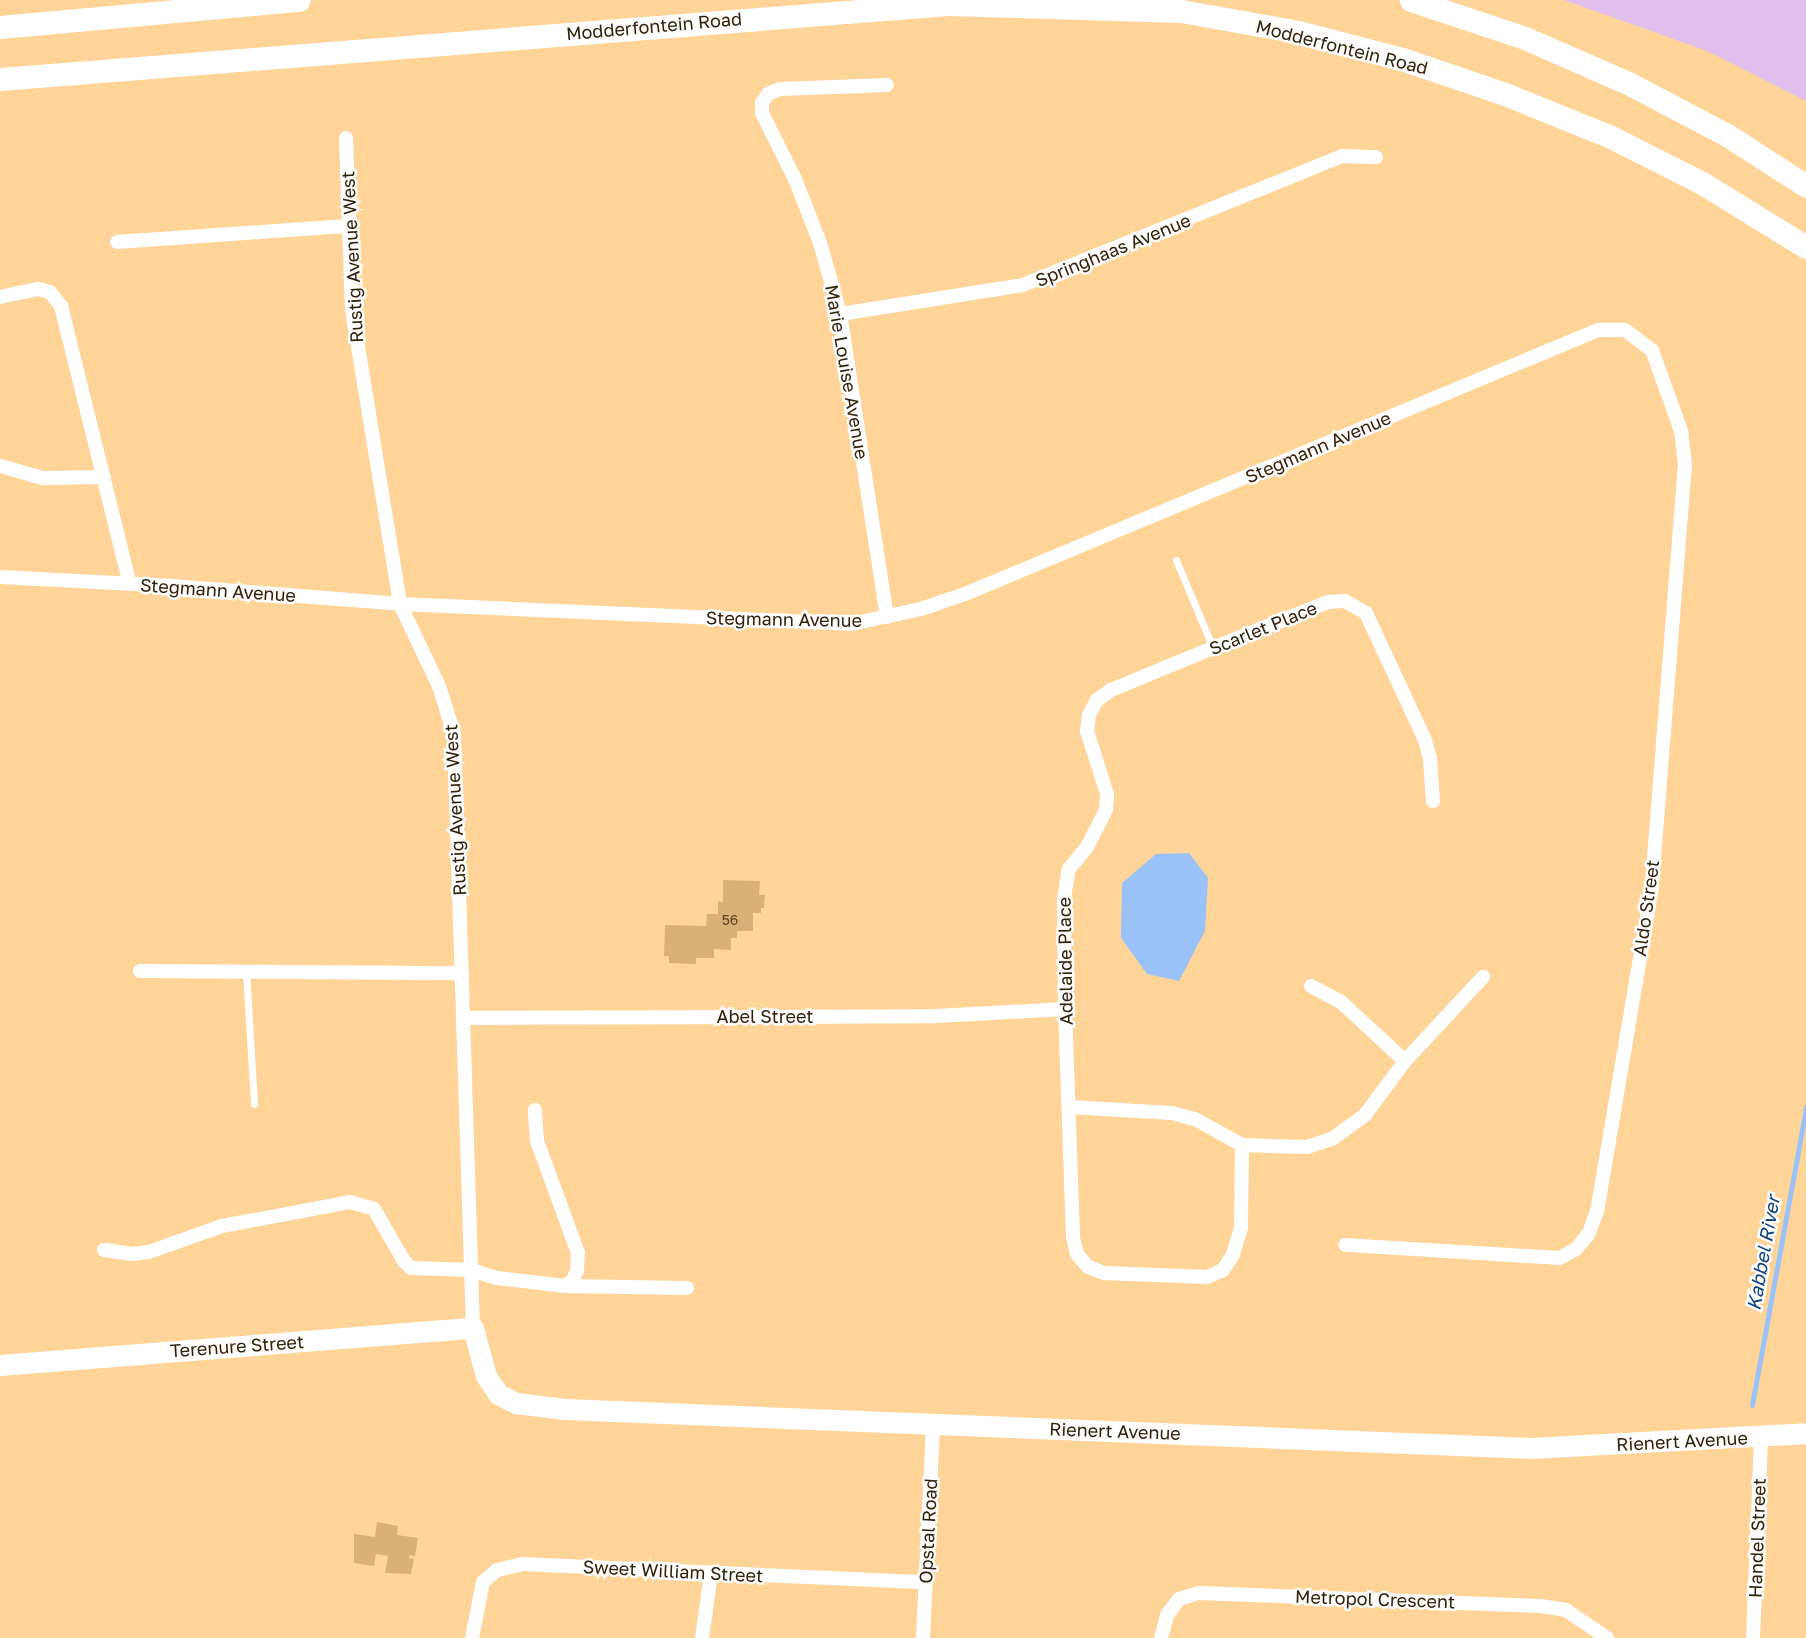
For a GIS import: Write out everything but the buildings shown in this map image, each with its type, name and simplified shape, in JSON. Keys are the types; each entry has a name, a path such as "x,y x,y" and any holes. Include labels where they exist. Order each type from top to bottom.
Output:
{"main road":[{"path":"0,27 299,0"},
{"path":"1411,0 1525,38 1628,83 1727,135 1806,186"},
{"name":"Modderfontein Road","path":"0,79 948,4 1181,11 1299,32 1402,59 1505,94 1611,137 1702,183 1806,247"}],"street":[{"name":"Marie Louise Avenue","path":"887,85 780,89 768,94 762,103 762,113 795,179 820,243 840,313 887,617"},
{"name":"Rustig Avenue West","path":"346,138 347,226 358,353 400,604 444,697 454,734 473,1328"},
{"name":"Springhaas Avenue","path":"840,313 1023,285 1343,156 1376,157"},
{"path":"117,242 347,226"},
{"path":"0,297 38,289 58,299 130,584"},
{"name":"Stegmann Avenue","path":"0,577 400,604 851,624 887,617 965,594 1598,330 1625,330 1637,336"},
{"name":"Aldo Street","path":"1345,1245 1560,1258 1576,1249 1589,1233 1597,1211 1652,887 1685,464 1681,431 1652,350 1637,336"},
{"path":"1,466 19,474 42,478 104,477"},
{"name":"Scarlet Place","path":"1100,825 1106,810 1107,794 1087,724 1097,700 1111,690 1328,602 1345,601 1366,613 1425,740 1430,759 1433,801"},
{"name":"Adelaide Place","path":"1100,825 1069,869 1064,884 1065,1009 1073,1237 1077,1254 1087,1267 1104,1273 1207,1277 1223,1269 1233,1255 1241,1228 1242,1145"},
{"path":"139,971 462,973"},
{"path":"1070,1107 1172,1113 1195,1119 1242,1145 1307,1147 1332,1139 1364,1115 1405,1061 1483,977"},
{"path":"1311,986 1341,1002 1405,1061"},
{"name":"Abel Street","path":"465,1018 936,1016 1065,1009"},
{"path":"535,1110 537,1141 579,1261 573,1280 565,1286"},
{"path":"104,1250 133,1254 149,1252 222,1226 350,1202 373,1209 411,1268 472,1270 497,1278 565,1286 687,1288"},
{"name":"Terenure Street","path":"0,1364 473,1328"},
{"name":"Rienert Avenue","path":"473,1328 486,1376 498,1394 516,1404 565,1409 1531,1448 1806,1433"},
{"name":"Opstal Road","path":"923,1638 933,1424"},
{"name":"Handel Street","path":"1753,1638 1761,1437"},
{"name":"Sweet William Street","path":"472,1638 484,1582 497,1570 509,1566 925,1582"},
{"path":"702,1638 711,1574"},
{"name":"Metropol Crescent","path":"1161,1638 1167,1615 1179,1599 1199,1593 1541,1606 1566,1610 1606,1638"}],"lane":[{"path":"1176,559 1213,648"},
{"path":"246,972 254,1104"}],"shaded area":[{"path":"1564,0 1806,0 1806,101 1707,51"}],"water":[{"path":"1189,853 1208,878 1205,931 1179,981 1147,974 1121,938 1122,883 1156,854"}],"waterway":[{"name":"Kabbel River","path":"1752,1405 1806,1107"}]}
